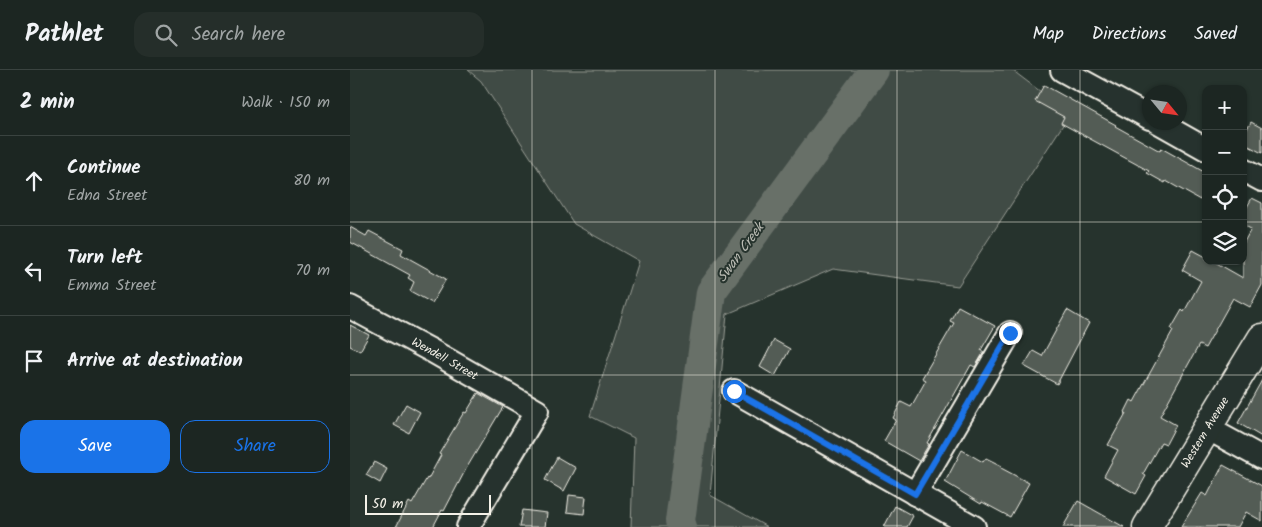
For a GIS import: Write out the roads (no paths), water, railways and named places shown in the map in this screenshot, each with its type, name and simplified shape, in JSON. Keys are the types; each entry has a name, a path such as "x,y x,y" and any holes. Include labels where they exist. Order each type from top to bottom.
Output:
{"main road":[{"name":"Western Avenue","path":"1148,527 1262,338"}],"street":[{"path":"1062,70 1142,114"},
{"path":"1172,130 1202,147"},
{"path":"1247,172 1262,180"},
{"name":"Wendell Street","path":"350,307 537,411 468,527"},
{"path":"915,494 1010,333"},
{"path":"734,391 974,527"},
{"path":"1207,428 1262,458"}],"waterway":[{"name":"Swan Creek","path":"682,527 680,521 711,292 874,70"}]}
